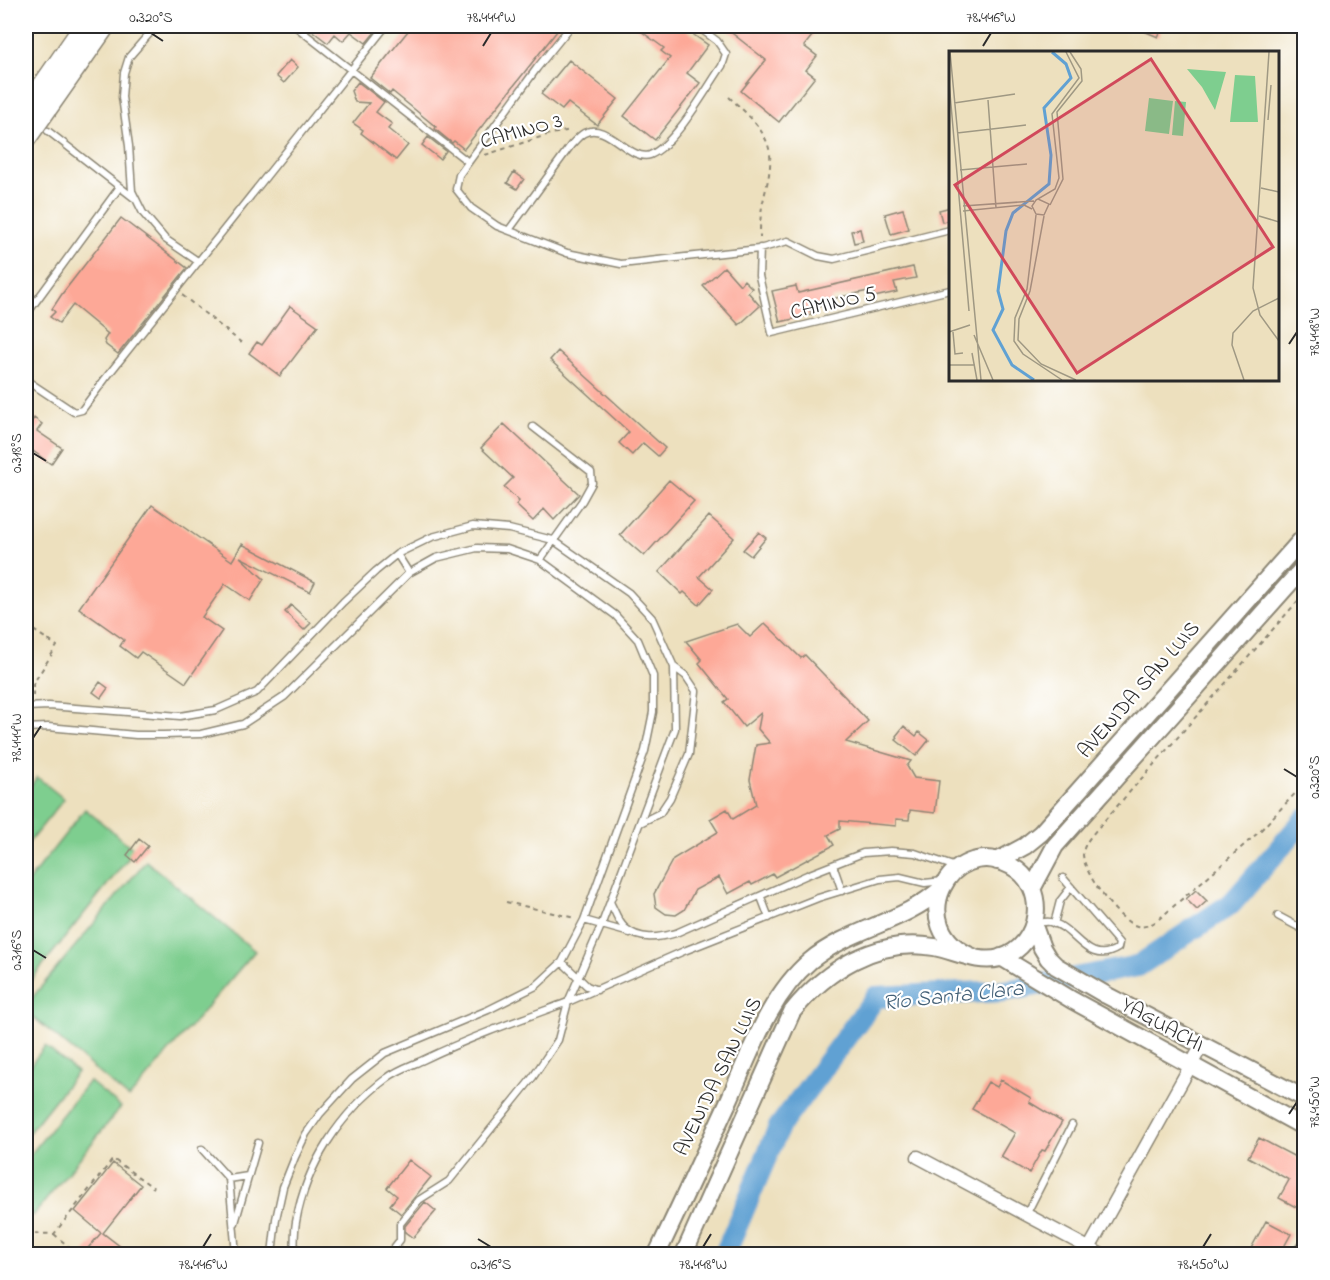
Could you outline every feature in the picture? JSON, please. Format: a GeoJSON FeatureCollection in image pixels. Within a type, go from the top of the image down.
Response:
{"type":"FeatureCollection","features":[{"type":"Feature","properties":{"kind":"highway"},"geometry":{"type":"LineString","coordinates":[[26,112],[85,26]]}},
{"type":"Feature","properties":{"kind":"highway"},"geometry":{"type":"LineString","coordinates":[[26,137],[104,26]]}},
{"type":"Feature","properties":{"kind":"street","name":"AVENIDA SAN LUIS"},"geometry":{"type":"LineString","coordinates":[[997,861],[1025,846],[1041,833],[1305,537]]}},
{"type":"Feature","properties":{"kind":"street","name":"AVENIDA SAN LUIS"},"geometry":{"type":"LineString","coordinates":[[1032,889],[1055,846],[1305,567]]}},
{"type":"Feature","properties":{"kind":"street"},"geometry":{"type":"LineString","coordinates":[[997,861],[1012,866],[1032,889],[1037,905],[1035,924],[1027,940],[1015,951],[1001,957],[987,959],[973,957],[957,949],[944,936],[936,913],[943,884],[958,868],[971,862],[997,861]]}},
{"type":"Feature","properties":{"kind":"street","name":"AVENIDA SAN LUIS"},"geometry":{"type":"LineString","coordinates":[[657,1254],[767,1016],[795,977],[810,961],[830,948],[913,908],[943,884]]}},
{"type":"Feature","properties":{"kind":"street","name":"YAGUACHI"},"geometry":{"type":"LineString","coordinates":[[1035,924],[1048,958],[1064,971],[1305,1098]]}},
{"type":"Feature","properties":{"kind":"street","name":"AVENIDA SAN LUIS"},"geometry":{"type":"LineString","coordinates":[[684,1254],[792,1012],[807,994],[844,965],[866,954],[898,946],[933,947],[973,957]]}},
{"type":"Feature","properties":{"kind":"street","name":"YAGUACHI"},"geometry":{"type":"LineString","coordinates":[[1001,957],[1072,1000],[1305,1127]]}},
{"type":"Feature","properties":{"kind":"street"},"geometry":{"type":"LineString","coordinates":[[918,1157],[1092,1253],[1202,1045]]}},
{"type":"Feature","properties":{"kind":"street"},"geometry":{"type":"LineString","coordinates":[[1302,1254],[1305,1250]]}},
{"type":"Feature","properties":{"kind":"lane"},"geometry":{"type":"LineString","coordinates":[[156,26],[129,57],[124,72],[122,97],[132,191],[143,213],[165,239],[198,262]]}},
{"type":"Feature","properties":{"kind":"lane"},"geometry":{"type":"LineString","coordinates":[[295,26],[467,161]]}},
{"type":"Feature","properties":{"kind":"lane"},"geometry":{"type":"LineString","coordinates":[[26,380],[74,412],[82,410],[386,26]]}},
{"type":"Feature","properties":{"kind":"lane"},"geometry":{"type":"LineString","coordinates":[[571,26],[467,161],[459,175],[456,189],[471,208],[497,226],[567,253],[621,264],[759,249]]}},
{"type":"Feature","properties":{"kind":"lane"},"geometry":{"type":"LineString","coordinates":[[509,230],[571,146],[583,134],[592,130],[602,133],[624,144],[635,154],[649,156],[668,144],[722,66],[726,54],[717,41],[697,26]]}},
{"type":"Feature","properties":{"kind":"lane"},"geometry":{"type":"LineString","coordinates":[[48,131],[136,200]]}},
{"type":"Feature","properties":{"kind":"lane"},"geometry":{"type":"LineString","coordinates":[[26,315],[119,188]]}},
{"type":"Feature","properties":{"kind":"lane","name":"CAMINO 5"},"geometry":{"type":"LineString","coordinates":[[949,230],[834,259],[818,255],[788,241],[759,249],[759,276],[772,333],[949,291]]}},
{"type":"Feature","properties":{"kind":"lane"},"geometry":{"type":"LineString","coordinates":[[533,427],[591,472],[592,483],[540,560]]}},
{"type":"Feature","properties":{"kind":"lane"},"geometry":{"type":"LineString","coordinates":[[29,707],[180,716],[216,710],[257,693],[343,602],[375,571],[398,554],[432,537],[473,526],[508,529],[553,540],[629,593],[652,618],[674,666],[675,729],[601,926],[568,1002],[558,1040],[533,1077],[449,1181],[419,1200],[400,1224],[400,1240],[389,1254]]}},
{"type":"Feature","properties":{"kind":"lane"},"geometry":{"type":"LineString","coordinates":[[26,728],[48,727],[136,735],[163,735],[201,734],[243,724],[284,697],[409,573],[436,558],[477,548],[507,549],[540,560],[615,615],[638,640],[652,676],[653,712],[645,751],[584,920],[562,962],[536,986],[488,1010],[385,1053],[352,1079],[320,1114],[306,1134],[295,1157],[283,1187],[272,1254]]}},
{"type":"Feature","properties":{"kind":"lane"},"geometry":{"type":"LineString","coordinates":[[398,554],[409,573]]}},
{"type":"Feature","properties":{"kind":"lane"},"geometry":{"type":"LineString","coordinates":[[640,823],[660,813],[665,806],[689,754],[696,691],[686,676],[674,666]]}},
{"type":"Feature","properties":{"kind":"lane"},"geometry":{"type":"LineString","coordinates":[[584,920],[643,937],[658,938],[676,933],[863,853],[891,851],[915,853],[958,868]]}},
{"type":"Feature","properties":{"kind":"lane"},"geometry":{"type":"LineString","coordinates":[[833,865],[842,891]]}},
{"type":"Feature","properties":{"kind":"lane"},"geometry":{"type":"LineString","coordinates":[[294,1254],[296,1223],[304,1191],[313,1168],[336,1129],[352,1110],[388,1077],[466,1039],[568,1002],[684,951],[842,891],[893,877],[943,884]]}},
{"type":"Feature","properties":{"kind":"lane"},"geometry":{"type":"LineString","coordinates":[[1035,924],[1051,922],[1094,952],[1112,952],[1118,948],[1119,943],[1063,878]]}},
{"type":"Feature","properties":{"kind":"lane"},"geometry":{"type":"LineString","coordinates":[[1054,924],[1060,901],[1071,887]]}},
{"type":"Feature","properties":{"kind":"lane"},"geometry":{"type":"LineString","coordinates":[[761,897],[769,918]]}},
{"type":"Feature","properties":{"kind":"lane"},"geometry":{"type":"LineString","coordinates":[[610,902],[624,927],[643,937]]}},
{"type":"Feature","properties":{"kind":"lane"},"geometry":{"type":"LineString","coordinates":[[1278,916],[1305,930]]}},
{"type":"Feature","properties":{"kind":"lane"},"geometry":{"type":"LineString","coordinates":[[562,962],[587,986],[597,990]]}},
{"type":"Feature","properties":{"kind":"lane"},"geometry":{"type":"LineString","coordinates":[[1026,1215],[1072,1125]]}},
{"type":"Feature","properties":{"kind":"lane"},"geometry":{"type":"LineString","coordinates":[[233,1229],[258,1143]]}},
{"type":"Feature","properties":{"kind":"lane"},"geometry":{"type":"LineString","coordinates":[[202,1149],[230,1179],[236,1254]]}},
{"type":"Feature","properties":{"kind":"lane"},"geometry":{"type":"LineString","coordinates":[[230,1179],[248,1176]]}},
{"type":"Feature","properties":{"kind":"path"},"geometry":{"type":"LineString","coordinates":[[729,97],[747,113],[757,126],[770,153],[761,214],[759,249]]}},
{"type":"Feature","properties":{"kind":"path","name":"CAMINO 3"},"geometry":{"type":"LineString","coordinates":[[467,161],[547,135],[571,130],[583,134]]}},
{"type":"Feature","properties":{"kind":"path"},"geometry":{"type":"LineString","coordinates":[[177,291],[243,344]]}},
{"type":"Feature","properties":{"kind":"path"},"geometry":{"type":"LineString","coordinates":[[1305,594],[1097,828],[1085,847],[1083,854],[1085,868],[1097,888],[1128,921],[1137,926],[1151,924],[1159,920],[1259,832],[1305,784]]}},
{"type":"Feature","properties":{"kind":"path"},"geometry":{"type":"LineString","coordinates":[[26,625],[57,646],[33,684],[29,707]]}},
{"type":"Feature","properties":{"kind":"path"},"geometry":{"type":"LineString","coordinates":[[506,902],[584,920]]}},
{"type":"Feature","properties":{"kind":"path"},"geometry":{"type":"LineString","coordinates":[[54,1234],[113,1160],[154,1188]]}},
{"type":"Feature","properties":{"kind":"path"},"geometry":{"type":"LineString","coordinates":[[26,1233],[54,1234],[77,1254]]}},
{"type":"Feature","properties":{"kind":"green space"},"geometry":{"type":"Polygon","coordinates":[[[37,777],[64,799],[26,846],[26,792],[37,777]]]}},
{"type":"Feature","properties":{"kind":"green space"},"geometry":{"type":"Polygon","coordinates":[[[85,809],[135,850],[26,986],[26,884],[85,809]]]}},
{"type":"Feature","properties":{"kind":"green space"},"geometry":{"type":"Polygon","coordinates":[[[146,861],[255,951],[129,1098],[26,1011],[26,1005],[146,861]]]}},
{"type":"Feature","properties":{"kind":"green space"},"geometry":{"type":"Polygon","coordinates":[[[45,1046],[77,1072],[26,1136],[26,1071],[45,1046]]]}},
{"type":"Feature","properties":{"kind":"green space"},"geometry":{"type":"Polygon","coordinates":[[[89,1081],[121,1107],[33,1216],[26,1210],[26,1160],[89,1081]]]}},
{"type":"Feature","properties":{"kind":"building"},"geometry":{"type":"Polygon","coordinates":[[[306,26],[380,26],[366,43],[351,32],[343,41],[335,34],[328,43],[306,26]]]}},
{"type":"Feature","properties":{"kind":"building"},"geometry":{"type":"Polygon","coordinates":[[[412,26],[561,26],[464,149],[454,141],[452,143],[392,91],[390,94],[370,78],[412,26]]]}},
{"type":"Feature","properties":{"kind":"building"},"geometry":{"type":"Polygon","coordinates":[[[634,26],[681,26],[708,45],[687,73],[700,83],[655,140],[624,116],[670,58],[661,51],[664,48],[634,26]]]}},
{"type":"Feature","properties":{"kind":"building"},"geometry":{"type":"Polygon","coordinates":[[[723,26],[779,26],[789,34],[796,26],[820,26],[804,46],[817,56],[806,70],[815,77],[779,122],[741,91],[766,60],[723,26]]]}},
{"type":"Feature","properties":{"kind":"building"},"geometry":{"type":"Polygon","coordinates":[[[1132,26],[1163,26],[1158,37],[1132,26]]]}},
{"type":"Feature","properties":{"kind":"building"},"geometry":{"type":"Polygon","coordinates":[[[290,60],[298,67],[284,83],[276,76],[290,60]]]}},
{"type":"Feature","properties":{"kind":"building"},"geometry":{"type":"Polygon","coordinates":[[[569,60],[618,99],[597,125],[568,103],[562,110],[541,94],[569,60]]]}},
{"type":"Feature","properties":{"kind":"building"},"geometry":{"type":"Polygon","coordinates":[[[358,82],[384,102],[376,112],[392,124],[388,129],[408,145],[396,160],[361,133],[363,130],[353,123],[369,103],[355,102],[351,91],[358,82]]]}},
{"type":"Feature","properties":{"kind":"building"},"geometry":{"type":"Polygon","coordinates":[[[428,137],[446,151],[440,159],[422,145],[428,137]]]}},
{"type":"Feature","properties":{"kind":"building"},"geometry":{"type":"Polygon","coordinates":[[[514,172],[524,179],[517,189],[507,183],[514,172]]]}},
{"type":"Feature","properties":{"kind":"building"},"geometry":{"type":"Polygon","coordinates":[[[949,208],[949,220],[942,222],[939,210],[949,208]]]}},
{"type":"Feature","properties":{"kind":"building"},"geometry":{"type":"Polygon","coordinates":[[[903,209],[909,229],[891,234],[885,214],[903,209]]]}},
{"type":"Feature","properties":{"kind":"building"},"geometry":{"type":"Polygon","coordinates":[[[121,218],[187,268],[118,354],[106,345],[104,340],[108,334],[73,305],[59,323],[50,317],[55,312],[52,309],[62,294],[121,218]]]}},
{"type":"Feature","properties":{"kind":"building"},"geometry":{"type":"Polygon","coordinates":[[[860,229],[863,241],[854,243],[851,231],[860,229]]]}},
{"type":"Feature","properties":{"kind":"building"},"geometry":{"type":"Polygon","coordinates":[[[724,267],[740,285],[744,280],[752,288],[748,292],[760,306],[739,325],[703,286],[724,267]]]}},
{"type":"Feature","properties":{"kind":"building"},"geometry":{"type":"Polygon","coordinates":[[[913,267],[916,278],[894,282],[897,292],[874,297],[873,290],[831,299],[832,303],[810,309],[811,315],[780,322],[772,291],[796,286],[798,293],[913,267]]]}},
{"type":"Feature","properties":{"kind":"building"},"geometry":{"type":"Polygon","coordinates":[[[290,306],[318,326],[280,376],[249,353],[257,342],[262,345],[290,306]]]}},
{"type":"Feature","properties":{"kind":"building"},"geometry":{"type":"Polygon","coordinates":[[[558,351],[665,448],[658,456],[643,443],[632,455],[619,443],[629,432],[550,360],[558,351]]]}},
{"type":"Feature","properties":{"kind":"building"},"geometry":{"type":"Polygon","coordinates":[[[34,418],[42,424],[37,431],[62,448],[51,464],[26,446],[26,422],[29,425],[34,418]]]}},
{"type":"Feature","properties":{"kind":"building"},"geometry":{"type":"Polygon","coordinates":[[[504,424],[579,494],[554,520],[544,509],[533,521],[516,505],[519,501],[504,487],[513,478],[481,448],[504,424]]]}},
{"type":"Feature","properties":{"kind":"building"},"geometry":{"type":"Polygon","coordinates":[[[669,480],[694,501],[644,556],[620,535],[669,480]]]}},
{"type":"Feature","properties":{"kind":"building"},"geometry":{"type":"Polygon","coordinates":[[[152,505],[232,561],[242,544],[315,582],[310,592],[240,557],[264,579],[250,601],[225,584],[202,617],[222,631],[186,683],[141,652],[136,658],[120,646],[124,640],[79,608],[152,505]]]}},
{"type":"Feature","properties":{"kind":"building"},"geometry":{"type":"Polygon","coordinates":[[[709,516],[734,538],[699,577],[713,589],[699,605],[684,592],[682,594],[659,572],[709,516]]]}},
{"type":"Feature","properties":{"kind":"building"},"geometry":{"type":"Polygon","coordinates":[[[759,532],[766,538],[751,556],[743,550],[759,532]]]}},
{"type":"Feature","properties":{"kind":"building"},"geometry":{"type":"Polygon","coordinates":[[[291,605],[311,623],[304,630],[285,612],[291,605]]]}},
{"type":"Feature","properties":{"kind":"building"},"geometry":{"type":"Polygon","coordinates":[[[765,623],[801,658],[805,655],[868,721],[846,742],[911,761],[907,766],[914,778],[939,781],[935,813],[910,810],[909,820],[896,819],[896,826],[840,821],[840,829],[828,835],[834,845],[775,877],[773,874],[752,885],[750,882],[728,894],[719,877],[695,890],[684,910],[676,915],[666,914],[656,907],[654,894],[673,859],[718,832],[710,819],[727,809],[733,819],[756,805],[750,780],[756,745],[770,743],[758,729],[761,713],[744,727],[724,702],[728,699],[699,663],[702,660],[686,641],[737,624],[750,637],[765,623]]]}},
{"type":"Feature","properties":{"kind":"building"},"geometry":{"type":"Polygon","coordinates":[[[100,682],[108,688],[101,698],[93,692],[100,682]]]}},
{"type":"Feature","properties":{"kind":"building"},"geometry":{"type":"Polygon","coordinates":[[[904,726],[916,736],[919,732],[929,740],[916,756],[896,740],[898,738],[896,736],[904,726]]]}},
{"type":"Feature","properties":{"kind":"building"},"geometry":{"type":"Polygon","coordinates":[[[139,839],[148,846],[135,862],[127,855],[139,839]]]}},
{"type":"Feature","properties":{"kind":"building"},"geometry":{"type":"Polygon","coordinates":[[[1196,890],[1207,901],[1197,910],[1186,899],[1196,890]]]}},
{"type":"Feature","properties":{"kind":"building"},"geometry":{"type":"Polygon","coordinates":[[[1001,1080],[1031,1098],[1029,1102],[1062,1122],[1029,1173],[1001,1157],[1015,1133],[972,1109],[988,1082],[997,1087],[1001,1080]]]}},
{"type":"Feature","properties":{"kind":"building"},"geometry":{"type":"Polygon","coordinates":[[[1259,1138],[1305,1162],[1305,1212],[1279,1198],[1289,1180],[1248,1157],[1259,1138]]]}},
{"type":"Feature","properties":{"kind":"building"},"geometry":{"type":"Polygon","coordinates":[[[409,1160],[431,1177],[401,1214],[390,1205],[397,1196],[387,1188],[409,1160]]]}},
{"type":"Feature","properties":{"kind":"building"},"geometry":{"type":"Polygon","coordinates":[[[113,1163],[141,1185],[103,1233],[130,1254],[83,1254],[101,1233],[75,1211],[113,1163]]]}},
{"type":"Feature","properties":{"kind":"building"},"geometry":{"type":"Polygon","coordinates":[[[425,1202],[436,1211],[413,1238],[405,1232],[405,1226],[425,1202]]]}},
{"type":"Feature","properties":{"kind":"building"},"geometry":{"type":"Polygon","coordinates":[[[1266,1221],[1291,1234],[1280,1254],[1248,1254],[1266,1221]]]}},
{"type":"Feature","properties":{"kind":"waterway","name":"Río Santa Clara"},"geometry":{"type":"LineString","coordinates":[[725,1254],[779,1127],[876,997],[1005,991],[1138,966],[1232,903],[1304,820]]}}]}
